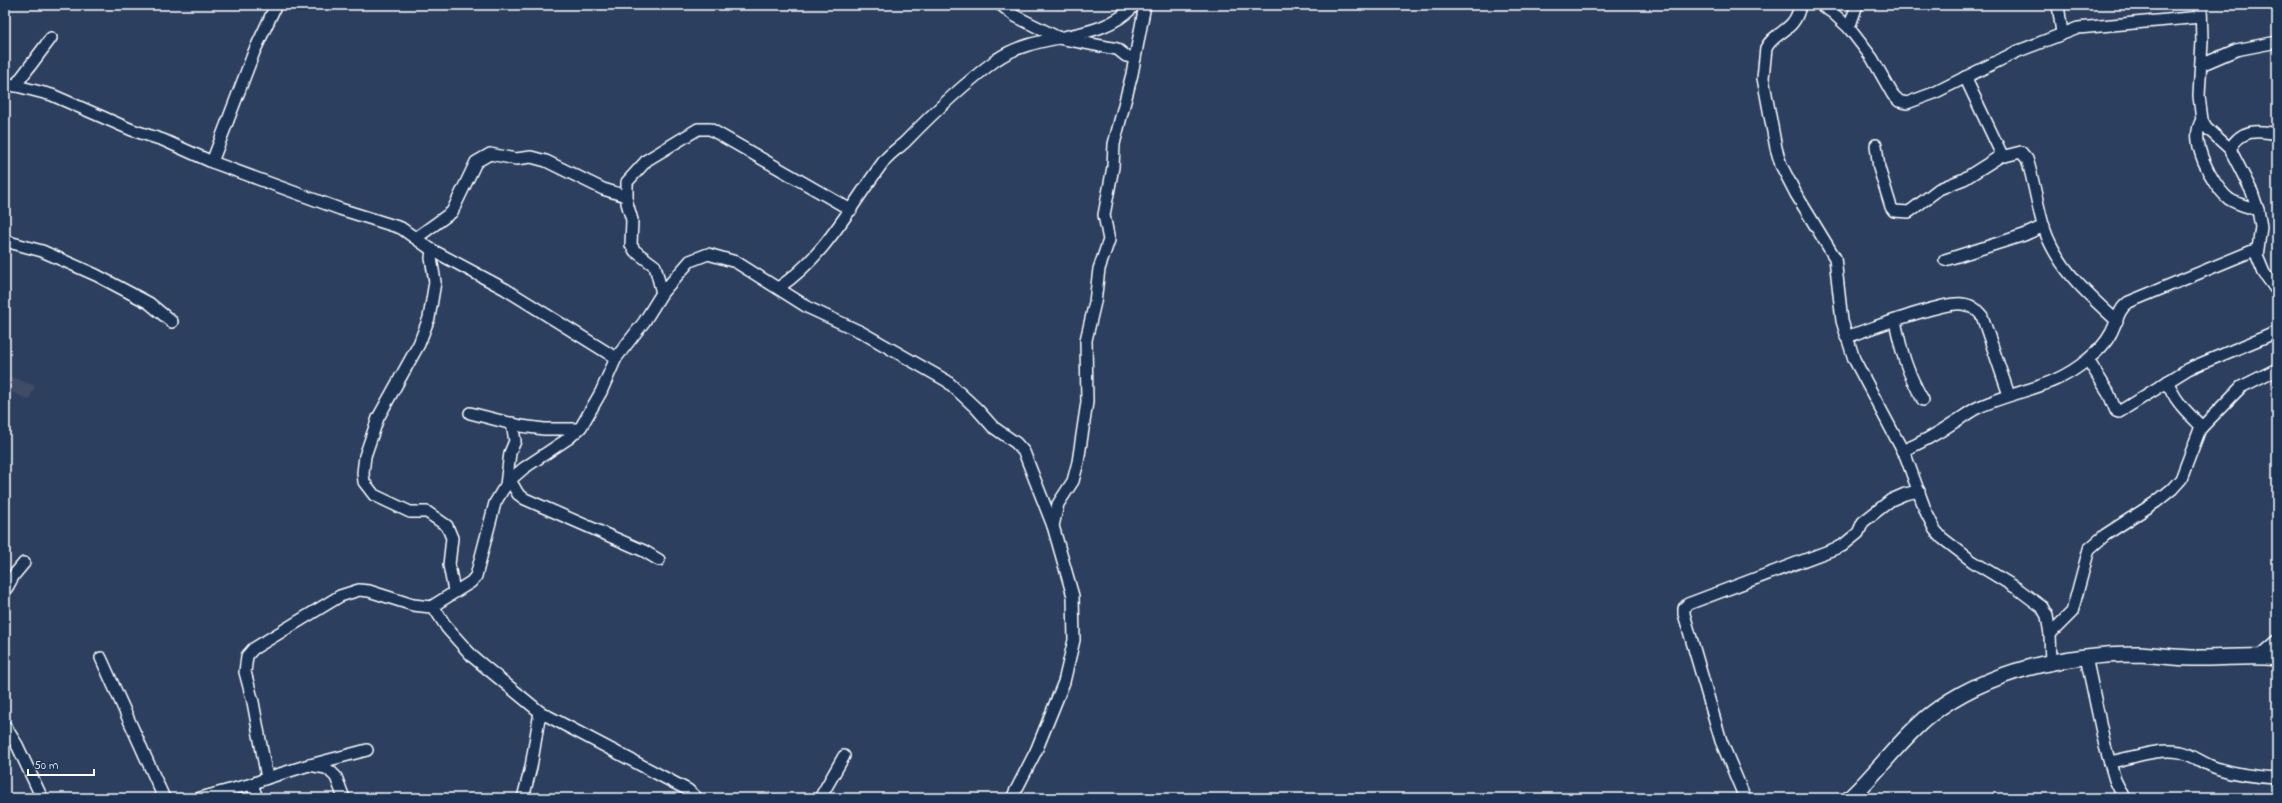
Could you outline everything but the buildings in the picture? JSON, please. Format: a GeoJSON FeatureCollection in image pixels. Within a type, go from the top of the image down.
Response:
{"type":"FeatureCollection","features":[{"type":"Feature","properties":{"kind":"main road"},"geometry":{"type":"LineString","coordinates":[[1850,798],[1870,779],[1909,733],[1936,710],[1962,693],[2018,671],[2086,657],[2137,654],[2204,658],[2260,656],[2277,658]]}},
{"type":"Feature","properties":{"kind":"street"},"geometry":{"type":"LineString","coordinates":[[212,162],[254,52],[276,5]]}},
{"type":"Feature","properties":{"kind":"street"},"geometry":{"type":"LineString","coordinates":[[1001,5],[1015,16],[1059,38],[1117,49],[1126,56],[1135,58]]}},
{"type":"Feature","properties":{"kind":"street"},"geometry":{"type":"LineString","coordinates":[[778,288],[795,276],[820,250],[851,210],[885,160],[935,112],[992,64],[1004,56],[1025,46],[1083,34],[1102,27],[1117,19],[1135,5]]}},
{"type":"Feature","properties":{"kind":"street"},"geometry":{"type":"LineString","coordinates":[[1053,526],[1058,504],[1073,481],[1078,462],[1086,402],[1086,340],[1095,302],[1099,269],[1109,240],[1104,215],[1113,167],[1116,130],[1135,58],[1145,5]]}},
{"type":"Feature","properties":{"kind":"street"},"geometry":{"type":"LineString","coordinates":[[1800,5],[1798,13],[1791,26],[1768,44],[1766,48],[1763,78],[1764,91],[1781,165],[1834,258],[1838,297],[1846,337],[1854,359],[1915,478],[1926,512],[1935,530],[1942,538],[1972,561],[2034,599],[2042,606],[2047,616],[2050,634],[2051,663]]}},
{"type":"Feature","properties":{"kind":"street"},"geometry":{"type":"LineString","coordinates":[[1821,5],[1849,28],[1872,58],[1893,95],[1899,101],[1907,103],[1966,77],[2016,52],[2078,28],[2201,17]]}},
{"type":"Feature","properties":{"kind":"street"},"geometry":{"type":"LineString","coordinates":[[1849,28],[1857,5]]}},
{"type":"Feature","properties":{"kind":"street"},"geometry":{"type":"LineString","coordinates":[[2058,5],[2062,33]]}},
{"type":"Feature","properties":{"kind":"street"},"geometry":{"type":"LineString","coordinates":[[2201,5],[2201,65],[2199,96],[2202,120],[2206,127],[2230,149],[2246,179],[2258,210],[2261,227],[2257,256],[2260,266],[2277,291]]}},
{"type":"Feature","properties":{"kind":"street"},"geometry":{"type":"LineString","coordinates":[[51,38],[9,82],[52,94],[132,130],[163,140],[212,162],[340,209],[401,228],[432,250],[499,286],[616,358]]}},
{"type":"Feature","properties":{"kind":"street"},"geometry":{"type":"LineString","coordinates":[[2201,65],[2236,50],[2277,42]]}},
{"type":"Feature","properties":{"kind":"street"},"geometry":{"type":"LineString","coordinates":[[1966,77],[2002,155]]}},
{"type":"Feature","properties":{"kind":"street"},"geometry":{"type":"LineString","coordinates":[[2202,120],[2197,126],[2196,135],[2205,166],[2212,178],[2231,200],[2258,210]]}},
{"type":"Feature","properties":{"kind":"street"},"geometry":{"type":"LineString","coordinates":[[662,293],[655,266],[635,251],[632,245],[632,220],[626,196],[627,182],[647,160],[692,132],[705,128],[851,210]]}},
{"type":"Feature","properties":{"kind":"street"},"geometry":{"type":"LineString","coordinates":[[2230,149],[2235,139],[2244,134],[2255,132],[2277,134]]}},
{"type":"Feature","properties":{"kind":"street"},"geometry":{"type":"LineString","coordinates":[[1876,145],[1879,168],[1892,207],[1894,211],[1902,212],[1908,212],[1939,189],[1964,179],[2002,155],[2005,156],[2020,152],[2028,159],[2044,226],[2065,269],[2095,302],[2117,321]]}},
{"type":"Feature","properties":{"kind":"street"},"geometry":{"type":"LineString","coordinates":[[416,238],[452,212],[476,162],[490,154],[516,159],[531,157],[546,161],[603,189],[626,196]]}},
{"type":"Feature","properties":{"kind":"street"},"geometry":{"type":"LineString","coordinates":[[1945,260],[2024,235],[2044,226]]}},
{"type":"Feature","properties":{"kind":"street"},"geometry":{"type":"LineString","coordinates":[[5,241],[42,251],[96,275],[149,303],[172,322]]}},
{"type":"Feature","properties":{"kind":"street"},"geometry":{"type":"LineString","coordinates":[[1902,451],[1931,437],[1978,407],[2009,395],[2017,395],[2048,384],[2088,360],[2105,342],[2122,309],[2129,302],[2257,249]]}},
{"type":"Feature","properties":{"kind":"street"},"geometry":{"type":"LineString","coordinates":[[432,250],[431,258],[435,282],[429,318],[419,344],[406,366],[373,432],[365,456],[363,473],[364,482],[374,495],[410,512],[426,512],[447,526],[452,538],[450,574],[454,591]]}},
{"type":"Feature","properties":{"kind":"street"},"geometry":{"type":"LineString","coordinates":[[267,778],[253,702],[245,672],[247,656],[253,649],[340,596],[350,592],[369,591],[422,608],[433,606],[454,591],[471,582],[476,576],[495,503],[508,483],[579,429],[601,392],[616,358],[644,322],[662,293],[690,261],[708,254],[736,262],[809,308],[861,332],[947,381],[977,409],[993,427],[1016,443],[1024,452],[1053,526],[1073,596],[1074,640],[1064,682],[1036,751],[1012,798]]}},
{"type":"Feature","properties":{"kind":"street"},"geometry":{"type":"LineString","coordinates":[[1846,337],[1895,321],[1961,303],[1975,307],[1982,316],[2009,395]]}},
{"type":"Feature","properties":{"kind":"street"},"geometry":{"type":"LineString","coordinates":[[1895,321],[1905,366],[1923,400]]}},
{"type":"Feature","properties":{"kind":"street"},"geometry":{"type":"LineString","coordinates":[[2088,360],[2108,392],[2116,411],[2119,412],[2188,369],[2218,354],[2277,332]]}},
{"type":"Feature","properties":{"kind":"street"},"geometry":{"type":"LineString","coordinates":[[2050,634],[2072,612],[2089,549],[2105,535],[2156,502],[2181,479],[2193,446],[2202,427],[2241,387],[2277,369]]}},
{"type":"Feature","properties":{"kind":"street"},"geometry":{"type":"LineString","coordinates":[[2168,381],[2171,391],[2177,400],[2202,427]]}},
{"type":"Feature","properties":{"kind":"street"},"geometry":{"type":"LineString","coordinates":[[470,413],[544,429],[579,429]]}},
{"type":"Feature","properties":{"kind":"street"},"geometry":{"type":"LineString","coordinates":[[512,423],[515,441],[510,453],[508,483],[518,494],[525,499],[638,549],[659,560]]}},
{"type":"Feature","properties":{"kind":"street"},"geometry":{"type":"LineString","coordinates":[[1745,798],[1721,741],[1684,614],[1684,608],[1688,604],[1842,546],[1858,533],[1863,522],[1890,500],[1905,494],[1919,491]]}},
{"type":"Feature","properties":{"kind":"street"},"geometry":{"type":"LineString","coordinates":[[5,591],[14,575],[24,563]]}},
{"type":"Feature","properties":{"kind":"street"},"geometry":{"type":"LineString","coordinates":[[433,606],[448,628],[473,657],[540,712],[688,790],[697,798]]}},
{"type":"Feature","properties":{"kind":"street"},"geometry":{"type":"LineString","coordinates":[[2260,656],[2277,641]]}},
{"type":"Feature","properties":{"kind":"street"},"geometry":{"type":"LineString","coordinates":[[2086,657],[2094,700],[2115,780],[2122,797]]}},
{"type":"Feature","properties":{"kind":"street"},"geometry":{"type":"LineString","coordinates":[[101,658],[164,798]]}},
{"type":"Feature","properties":{"kind":"street"},"geometry":{"type":"LineString","coordinates":[[523,798],[531,767],[540,712]]}},
{"type":"Feature","properties":{"kind":"street"},"geometry":{"type":"LineString","coordinates":[[5,726],[18,745],[42,798]]}},
{"type":"Feature","properties":{"kind":"street"},"geometry":{"type":"LineString","coordinates":[[200,798],[252,784],[309,765],[367,750]]}},
{"type":"Feature","properties":{"kind":"street"},"geometry":{"type":"LineString","coordinates":[[2110,762],[2152,752],[2179,752],[2196,757],[2215,768],[2264,778],[2277,778]]}},
{"type":"Feature","properties":{"kind":"street"},"geometry":{"type":"LineString","coordinates":[[820,798],[844,756]]}},
{"type":"Feature","properties":{"kind":"street"},"geometry":{"type":"LineString","coordinates":[[309,765],[326,768],[331,772],[336,777],[344,798]]}},
{"type":"Feature","properties":{"kind":"street"},"geometry":{"type":"LineString","coordinates":[[252,784],[257,798]]}},
{"type":"Feature","properties":{"kind":"shaded area"},"geometry":{"type":"Polygon","coordinates":[[[5,374],[35,386],[29,400],[5,389],[5,374]]]}}]}
